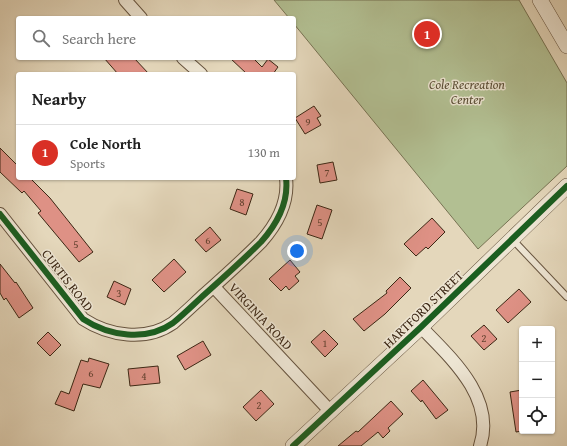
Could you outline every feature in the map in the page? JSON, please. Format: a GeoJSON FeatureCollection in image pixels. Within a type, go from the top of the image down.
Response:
{"type":"FeatureCollection","features":[{"type":"Feature","properties":{"kind":"street"},"geometry":{"type":"LineString","coordinates":[[125,0],[139,16]]}},
{"type":"Feature","properties":{"kind":"street"},"geometry":{"type":"LineString","coordinates":[[540,0],[567,46]]}},
{"type":"Feature","properties":{"kind":"street"},"geometry":{"type":"LineString","coordinates":[[185,60],[199,72]]}},
{"type":"Feature","properties":{"kind":"street","name":"VIRGINIA ROAD"},"geometry":{"type":"LineString","coordinates":[[286,180],[286,195],[283,207],[271,230],[248,255],[214,286],[331,412]]}},
{"type":"Feature","properties":{"kind":"street","name":"HARTFORD STREET"},"geometry":{"type":"LineString","coordinates":[[293,446],[421,327],[567,186]]}},
{"type":"Feature","properties":{"kind":"street","name":"CURTIS ROAD"},"geometry":{"type":"LineString","coordinates":[[0,214],[41,264],[76,311],[95,327],[108,332],[135,335],[161,329],[172,323],[214,286]]}},
{"type":"Feature","properties":{"kind":"street"},"geometry":{"type":"LineString","coordinates":[[421,327],[453,361],[474,390],[480,404],[483,417],[483,430],[480,446]]}},
{"type":"Feature","properties":{"kind":"lane"},"geometry":{"type":"LineString","coordinates":[[512,238],[566,295]]}},
{"type":"Feature","properties":{"kind":"green space","name":"Cole Recreation Center"},"geometry":{"type":"Polygon","coordinates":[[[274,0],[519,0],[567,83],[567,166],[478,249],[296,26],[296,16],[287,16],[274,0]]]}},
{"type":"Feature","properties":{"kind":"building"},"geometry":{"type":"Polygon","coordinates":[[[106,60],[136,60],[147,72],[116,72],[106,60]]]}},
{"type":"Feature","properties":{"kind":"building"},"geometry":{"type":"Polygon","coordinates":[[[232,60],[255,60],[262,67],[267,60],[269,60],[278,67],[274,72],[245,72],[232,60]]]}},
{"type":"Feature","properties":{"kind":"building"},"geometry":{"type":"Polygon","coordinates":[[[314,106],[321,116],[317,118],[321,125],[305,134],[296,117],[314,106]]]}},
{"type":"Feature","properties":{"kind":"building"},"geometry":{"type":"Polygon","coordinates":[[[0,148],[16,164],[16,180],[32,180],[50,198],[93,252],[79,262],[38,213],[41,211],[24,191],[22,193],[0,172],[0,148]]]}},
{"type":"Feature","properties":{"kind":"building"},"geometry":{"type":"Polygon","coordinates":[[[333,162],[337,180],[320,183],[317,165],[333,162]]]}},
{"type":"Feature","properties":{"kind":"building"},"geometry":{"type":"Polygon","coordinates":[[[237,189],[253,194],[246,215],[230,209],[237,189]]]}},
{"type":"Feature","properties":{"kind":"building"},"geometry":{"type":"Polygon","coordinates":[[[317,205],[332,210],[322,239],[307,234],[317,205]]]}},
{"type":"Feature","properties":{"kind":"building"},"geometry":{"type":"Polygon","coordinates":[[[432,218],[445,232],[428,249],[426,247],[416,256],[404,244],[432,218]]]}},
{"type":"Feature","properties":{"kind":"building"},"geometry":{"type":"Polygon","coordinates":[[[210,227],[221,240],[206,252],[195,240],[210,227]]]}},
{"type":"Feature","properties":{"kind":"building"},"geometry":{"type":"Polygon","coordinates":[[[174,259],[186,272],[164,292],[152,280],[174,259]]]}},
{"type":"Feature","properties":{"kind":"building"},"geometry":{"type":"Polygon","coordinates":[[[290,260],[300,272],[295,276],[299,281],[289,290],[286,286],[281,291],[269,279],[290,260]]]}},
{"type":"Feature","properties":{"kind":"building"},"geometry":{"type":"Polygon","coordinates":[[[0,264],[15,283],[16,282],[33,308],[19,318],[6,298],[4,300],[0,293],[0,264]]]}},
{"type":"Feature","properties":{"kind":"building"},"geometry":{"type":"Polygon","coordinates":[[[400,277],[411,288],[385,314],[364,331],[353,319],[387,293],[386,291],[400,277]]]}},
{"type":"Feature","properties":{"kind":"building"},"geometry":{"type":"Polygon","coordinates":[[[114,281],[131,289],[125,305],[107,297],[114,281]]]}},
{"type":"Feature","properties":{"kind":"building"},"geometry":{"type":"Polygon","coordinates":[[[519,289],[531,302],[508,323],[496,310],[519,289]]]}},
{"type":"Feature","properties":{"kind":"building"},"geometry":{"type":"Polygon","coordinates":[[[484,325],[497,339],[484,350],[471,336],[484,325]]]}},
{"type":"Feature","properties":{"kind":"building"},"geometry":{"type":"Polygon","coordinates":[[[324,330],[338,344],[325,357],[311,342],[324,330]]]}},
{"type":"Feature","properties":{"kind":"building"},"geometry":{"type":"Polygon","coordinates":[[[48,332],[61,345],[50,356],[37,343],[48,332]]]}},
{"type":"Feature","properties":{"kind":"building"},"geometry":{"type":"Polygon","coordinates":[[[203,341],[211,355],[185,370],[177,356],[203,341]]]}},
{"type":"Feature","properties":{"kind":"building"},"geometry":{"type":"Polygon","coordinates":[[[89,358],[109,364],[100,388],[83,384],[74,411],[55,404],[61,391],[69,394],[81,360],[88,362],[89,358]]]}},
{"type":"Feature","properties":{"kind":"building"},"geometry":{"type":"Polygon","coordinates":[[[158,366],[160,383],[130,386],[128,369],[158,366]]]}},
{"type":"Feature","properties":{"kind":"building"},"geometry":{"type":"Polygon","coordinates":[[[423,380],[448,410],[436,419],[422,400],[421,402],[411,391],[423,380]]]}},
{"type":"Feature","properties":{"kind":"building"},"geometry":{"type":"Polygon","coordinates":[[[261,390],[274,404],[256,421],[243,407],[261,390]]]}},
{"type":"Feature","properties":{"kind":"building"},"geometry":{"type":"Polygon","coordinates":[[[519,390],[519,432],[516,432],[510,392],[519,390]]]}},
{"type":"Feature","properties":{"kind":"building"},"geometry":{"type":"Polygon","coordinates":[[[391,401],[403,414],[388,428],[390,431],[383,438],[378,432],[361,446],[338,446],[356,431],[358,432],[391,401]]]}},
{"type":"Feature","properties":{"kind":"cycle path"},"geometry":{"type":"LineString","coordinates":[[0,214],[83,319],[93,325],[116,333],[140,335],[151,333],[173,323],[261,242],[281,213],[286,196],[286,180]]}},
{"type":"Feature","properties":{"kind":"cycle path"},"geometry":{"type":"LineString","coordinates":[[293,446],[421,327],[567,186]]}},
{"type":"Feature","properties":{"kind":"place","name":"Cole North"},"geometry":{"type":"Point","coordinates":[427,34]}}]}
